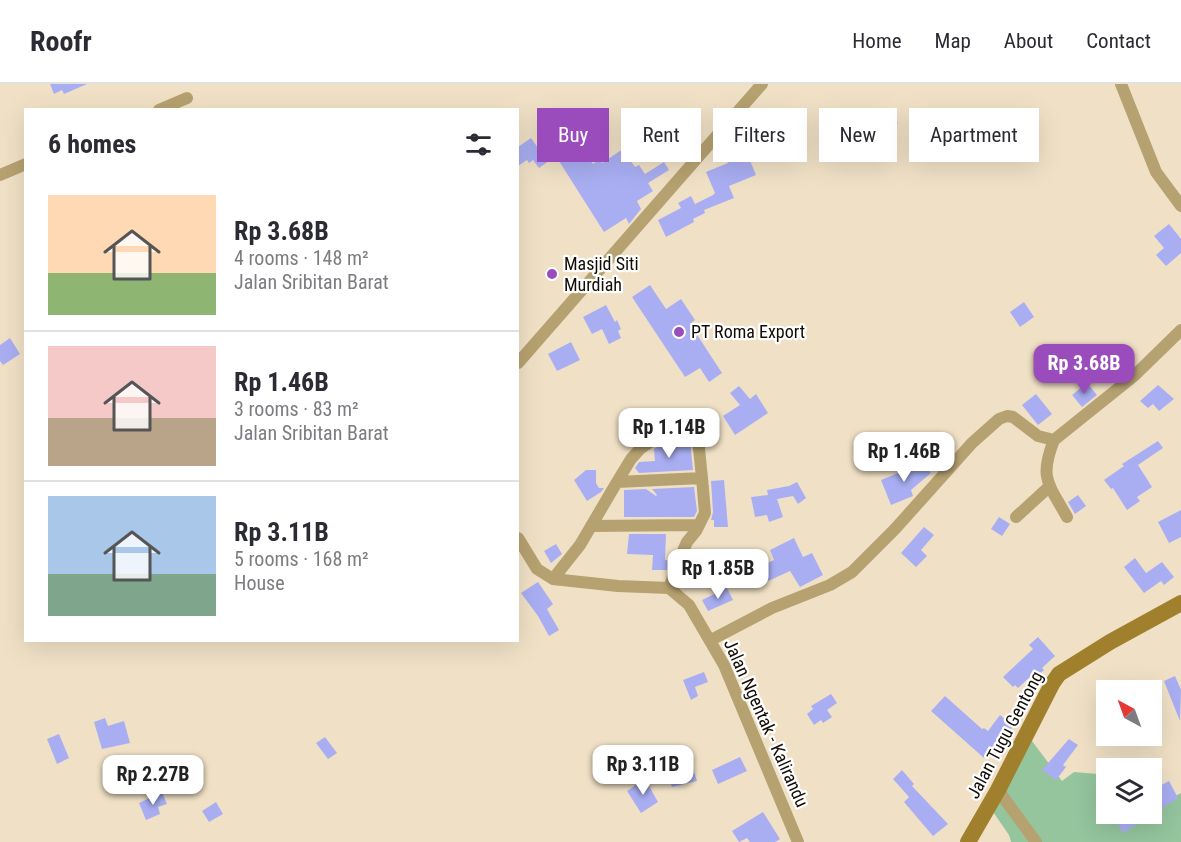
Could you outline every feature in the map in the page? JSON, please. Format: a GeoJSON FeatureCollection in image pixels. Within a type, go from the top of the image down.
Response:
{"type":"FeatureCollection","features":[{"type":"Feature","properties":{"kind":"main road","name":"Jalan Tugu Gentong"},"geometry":{"type":"LineString","coordinates":[[968,842],[1059,674],[1110,642],[1181,603]]}},
{"type":"Feature","properties":{"kind":"street"},"geometry":{"type":"LineString","coordinates":[[519,362],[762,84]]}},
{"type":"Feature","properties":{"kind":"street"},"geometry":{"type":"LineString","coordinates":[[1121,84],[1156,172],[1181,206]]}},
{"type":"Feature","properties":{"kind":"street"},"geometry":{"type":"LineString","coordinates":[[164,108],[187,98]]}},
{"type":"Feature","properties":{"kind":"street"},"geometry":{"type":"LineString","coordinates":[[0,174],[24,165]]}},
{"type":"Feature","properties":{"kind":"street"},"geometry":{"type":"LineString","coordinates":[[1066,517],[1045,472],[1046,459],[1054,440],[1135,375],[1181,330]]}},
{"type":"Feature","properties":{"kind":"street"},"geometry":{"type":"LineString","coordinates":[[519,540],[537,568],[553,579],[618,586],[669,588],[682,552],[705,513],[698,439],[687,416],[684,414],[678,416],[660,435],[641,448],[631,459],[591,526],[553,579]]}},
{"type":"Feature","properties":{"kind":"street"},"geometry":{"type":"LineString","coordinates":[[711,640],[772,608],[830,585],[852,572],[895,529],[972,443],[999,419],[1007,416],[1013,417],[1038,436],[1054,440]]}},
{"type":"Feature","properties":{"kind":"street"},"geometry":{"type":"LineString","coordinates":[[617,482],[702,478]]}},
{"type":"Feature","properties":{"kind":"street"},"geometry":{"type":"LineString","coordinates":[[1016,517],[1050,486]]}},
{"type":"Feature","properties":{"kind":"street"},"geometry":{"type":"LineString","coordinates":[[591,526],[699,525]]}},
{"type":"Feature","properties":{"kind":"street","name":"Jalan Ngentak - Kalirandu"},"geometry":{"type":"LineString","coordinates":[[669,588],[689,605],[724,665],[798,842]]}},
{"type":"Feature","properties":{"kind":"street"},"geometry":{"type":"LineString","coordinates":[[998,790],[1036,842]]}},
{"type":"Feature","properties":{"kind":"green space"},"geometry":{"type":"Polygon","coordinates":[[[1029,737],[1062,781],[1074,772],[1096,774],[1096,824],[1162,824],[1162,803],[1181,793],[1181,842],[1011,842],[1009,835],[991,809],[1029,737]]]}},
{"type":"Feature","properties":{"kind":"building"},"geometry":{"type":"Polygon","coordinates":[[[50,84],[87,84],[64,94],[62,90],[54,94],[50,84]]]}},
{"type":"Feature","properties":{"kind":"building"},"geometry":{"type":"Polygon","coordinates":[[[531,138],[537,147],[537,162],[547,162],[539,168],[533,160],[529,163],[527,160],[519,165],[519,146],[531,138]]]}},
{"type":"Feature","properties":{"kind":"building"},"geometry":{"type":"Polygon","coordinates":[[[621,150],[621,162],[632,162],[635,167],[639,165],[645,174],[664,162],[669,170],[648,183],[653,191],[637,201],[641,209],[629,224],[626,218],[604,232],[560,162],[592,162],[593,164],[609,162],[609,158],[621,150]]]}},
{"type":"Feature","properties":{"kind":"building"},"geometry":{"type":"Polygon","coordinates":[[[751,162],[756,175],[729,186],[734,198],[704,210],[705,213],[693,219],[694,222],[666,237],[658,220],[681,208],[678,203],[691,196],[695,204],[713,195],[715,193],[706,172],[728,163],[751,162]]]}},
{"type":"Feature","properties":{"kind":"building"},"geometry":{"type":"Polygon","coordinates":[[[1169,224],[1181,239],[1181,253],[1166,266],[1156,255],[1164,248],[1154,236],[1169,224]]]}},
{"type":"Feature","properties":{"kind":"building","name":"PT Roma Export"},"geometry":{"type":"Polygon","coordinates":[[[650,285],[666,309],[681,299],[695,320],[690,324],[722,373],[709,382],[700,368],[685,377],[632,297],[650,285]]]}},
{"type":"Feature","properties":{"kind":"building"},"geometry":{"type":"Polygon","coordinates":[[[1024,302],[1034,317],[1020,327],[1010,312],[1024,302]]]}},
{"type":"Feature","properties":{"kind":"building"},"geometry":{"type":"Polygon","coordinates":[[[606,305],[621,329],[618,331],[621,338],[609,344],[602,329],[592,334],[583,317],[606,305]]]}},
{"type":"Feature","properties":{"kind":"building"},"geometry":{"type":"Polygon","coordinates":[[[10,338],[20,354],[3,365],[0,361],[0,345],[10,338]]]}},
{"type":"Feature","properties":{"kind":"building"},"geometry":{"type":"Polygon","coordinates":[[[571,342],[580,360],[557,371],[548,354],[571,342]]]}},
{"type":"Feature","properties":{"kind":"building"},"geometry":{"type":"Polygon","coordinates":[[[1087,383],[1097,395],[1082,407],[1072,395],[1087,383]]]}},
{"type":"Feature","properties":{"kind":"building"},"geometry":{"type":"Polygon","coordinates":[[[1158,385],[1174,399],[1159,411],[1153,404],[1148,408],[1140,401],[1158,385]]]}},
{"type":"Feature","properties":{"kind":"building"},"geometry":{"type":"Polygon","coordinates":[[[739,386],[750,399],[756,394],[768,413],[735,435],[723,416],[740,405],[730,393],[739,386]]]}},
{"type":"Feature","properties":{"kind":"building"},"geometry":{"type":"Polygon","coordinates":[[[1036,394],[1052,414],[1038,425],[1022,405],[1036,394]]]}},
{"type":"Feature","properties":{"kind":"building"},"geometry":{"type":"Polygon","coordinates":[[[690,441],[693,470],[639,473],[635,468],[639,462],[655,461],[654,449],[662,444],[690,441]]]}},
{"type":"Feature","properties":{"kind":"building"},"geometry":{"type":"Polygon","coordinates":[[[1158,441],[1163,448],[1138,465],[1152,487],[1137,497],[1140,501],[1127,510],[1113,488],[1111,489],[1104,480],[1124,466],[1122,464],[1158,441]]]}},
{"type":"Feature","properties":{"kind":"building"},"geometry":{"type":"Polygon","coordinates":[[[915,462],[919,467],[923,464],[931,473],[911,490],[913,496],[891,505],[881,480],[906,470],[915,462]]]}},
{"type":"Feature","properties":{"kind":"building"},"geometry":{"type":"Polygon","coordinates":[[[586,470],[596,470],[596,483],[599,488],[604,488],[587,501],[574,480],[586,470]]]}},
{"type":"Feature","properties":{"kind":"building"},"geometry":{"type":"Polygon","coordinates":[[[724,480],[728,527],[714,527],[714,520],[711,520],[713,512],[711,481],[724,480]]]}},
{"type":"Feature","properties":{"kind":"building"},"geometry":{"type":"Polygon","coordinates":[[[797,482],[806,498],[798,504],[793,496],[777,499],[783,517],[769,522],[767,515],[755,517],[751,497],[768,495],[767,490],[789,486],[797,482]]]}},
{"type":"Feature","properties":{"kind":"building"},"geometry":{"type":"Polygon","coordinates":[[[694,487],[697,511],[694,517],[624,517],[624,490],[646,489],[656,496],[652,489],[694,487]]]}},
{"type":"Feature","properties":{"kind":"building"},"geometry":{"type":"Polygon","coordinates":[[[1078,495],[1086,506],[1075,514],[1068,502],[1078,495]]]}},
{"type":"Feature","properties":{"kind":"building"},"geometry":{"type":"Polygon","coordinates":[[[1181,510],[1181,537],[1169,543],[1158,522],[1181,510]]]}},
{"type":"Feature","properties":{"kind":"building"},"geometry":{"type":"Polygon","coordinates":[[[999,517],[1010,524],[1002,536],[991,529],[999,517]]]}},
{"type":"Feature","properties":{"kind":"building"},"geometry":{"type":"Polygon","coordinates":[[[924,527],[934,535],[921,550],[927,556],[916,567],[901,553],[924,527]]]}},
{"type":"Feature","properties":{"kind":"building"},"geometry":{"type":"Polygon","coordinates":[[[629,534],[666,534],[665,560],[670,560],[667,570],[652,570],[653,555],[627,554],[629,534]]]}},
{"type":"Feature","properties":{"kind":"building"},"geometry":{"type":"Polygon","coordinates":[[[794,538],[803,557],[812,553],[823,575],[800,587],[790,571],[766,582],[759,567],[774,560],[770,550],[794,538]]]}},
{"type":"Feature","properties":{"kind":"building"},"geometry":{"type":"Polygon","coordinates":[[[556,544],[562,554],[551,563],[544,551],[556,544]]]}},
{"type":"Feature","properties":{"kind":"building"},"geometry":{"type":"Polygon","coordinates":[[[1135,558],[1146,573],[1162,562],[1174,577],[1164,585],[1161,581],[1144,593],[1124,567],[1135,558]]]}},
{"type":"Feature","properties":{"kind":"building"},"geometry":{"type":"Polygon","coordinates":[[[538,582],[553,604],[547,609],[559,630],[549,636],[521,593],[538,582]]]}},
{"type":"Feature","properties":{"kind":"building"},"geometry":{"type":"Polygon","coordinates":[[[727,588],[733,600],[708,611],[702,600],[727,588]]]}},
{"type":"Feature","properties":{"kind":"building"},"geometry":{"type":"Polygon","coordinates":[[[1038,637],[1055,656],[1035,678],[1032,675],[1018,688],[1015,685],[1013,687],[1003,677],[1033,649],[1029,645],[1038,637]]]}},
{"type":"Feature","properties":{"kind":"building"},"geometry":{"type":"Polygon","coordinates":[[[704,672],[708,682],[695,687],[698,696],[691,700],[683,680],[704,672]]]}},
{"type":"Feature","properties":{"kind":"building"},"geometry":{"type":"Polygon","coordinates":[[[1175,676],[1181,690],[1180,721],[1164,681],[1175,676]]]}},
{"type":"Feature","properties":{"kind":"building"},"geometry":{"type":"Polygon","coordinates":[[[831,694],[837,703],[827,710],[832,717],[823,723],[821,720],[814,725],[807,714],[813,709],[811,706],[831,694]]]}},
{"type":"Feature","properties":{"kind":"building"},"geometry":{"type":"Polygon","coordinates":[[[945,696],[982,729],[988,731],[1000,715],[1014,726],[984,758],[931,711],[945,696]]]}},
{"type":"Feature","properties":{"kind":"building"},"geometry":{"type":"Polygon","coordinates":[[[105,718],[108,726],[124,721],[130,743],[102,749],[94,722],[105,718]]]}},
{"type":"Feature","properties":{"kind":"building"},"geometry":{"type":"Polygon","coordinates":[[[59,734],[69,758],[57,764],[47,739],[59,734]]]}},
{"type":"Feature","properties":{"kind":"building"},"geometry":{"type":"Polygon","coordinates":[[[325,737],[337,753],[328,759],[316,743],[325,737]]]}},
{"type":"Feature","properties":{"kind":"building"},"geometry":{"type":"Polygon","coordinates":[[[1069,739],[1078,745],[1063,765],[1066,767],[1056,780],[1042,770],[1069,739]]]}},
{"type":"Feature","properties":{"kind":"building"},"geometry":{"type":"Polygon","coordinates":[[[740,757],[747,771],[718,784],[712,770],[740,757]]]}},
{"type":"Feature","properties":{"kind":"building"},"geometry":{"type":"Polygon","coordinates":[[[693,768],[697,781],[672,787],[668,776],[693,768]]]}},
{"type":"Feature","properties":{"kind":"building"},"geometry":{"type":"Polygon","coordinates":[[[902,770],[914,784],[912,786],[948,824],[933,836],[904,802],[909,797],[893,779],[902,770]]]}},
{"type":"Feature","properties":{"kind":"building"},"geometry":{"type":"Polygon","coordinates":[[[645,779],[658,802],[641,813],[627,791],[645,779]]]}},
{"type":"Feature","properties":{"kind":"building"},"geometry":{"type":"Polygon","coordinates":[[[1169,781],[1178,798],[1162,808],[1162,785],[1169,781]]]}},
{"type":"Feature","properties":{"kind":"building"},"geometry":{"type":"Polygon","coordinates":[[[162,792],[167,804],[158,807],[160,814],[146,820],[139,803],[162,792]]]}},
{"type":"Feature","properties":{"kind":"building"},"geometry":{"type":"Polygon","coordinates":[[[216,802],[223,814],[209,822],[202,811],[216,802]]]}},
{"type":"Feature","properties":{"kind":"building"},"geometry":{"type":"Polygon","coordinates":[[[763,812],[780,839],[775,842],[750,842],[747,838],[739,842],[732,831],[763,812]]]}},
{"type":"Feature","properties":{"kind":"building"},"geometry":{"type":"Polygon","coordinates":[[[1118,824],[1137,824],[1123,833],[1118,824]]]}},
{"type":"Feature","properties":{"kind":"place","name":"Masjid Siti Murdiah"},"geometry":{"type":"Point","coordinates":[552,274]}},
{"type":"Feature","properties":{"kind":"place","name":"PT Roma Export"},"geometry":{"type":"Point","coordinates":[679,332]}}]}
